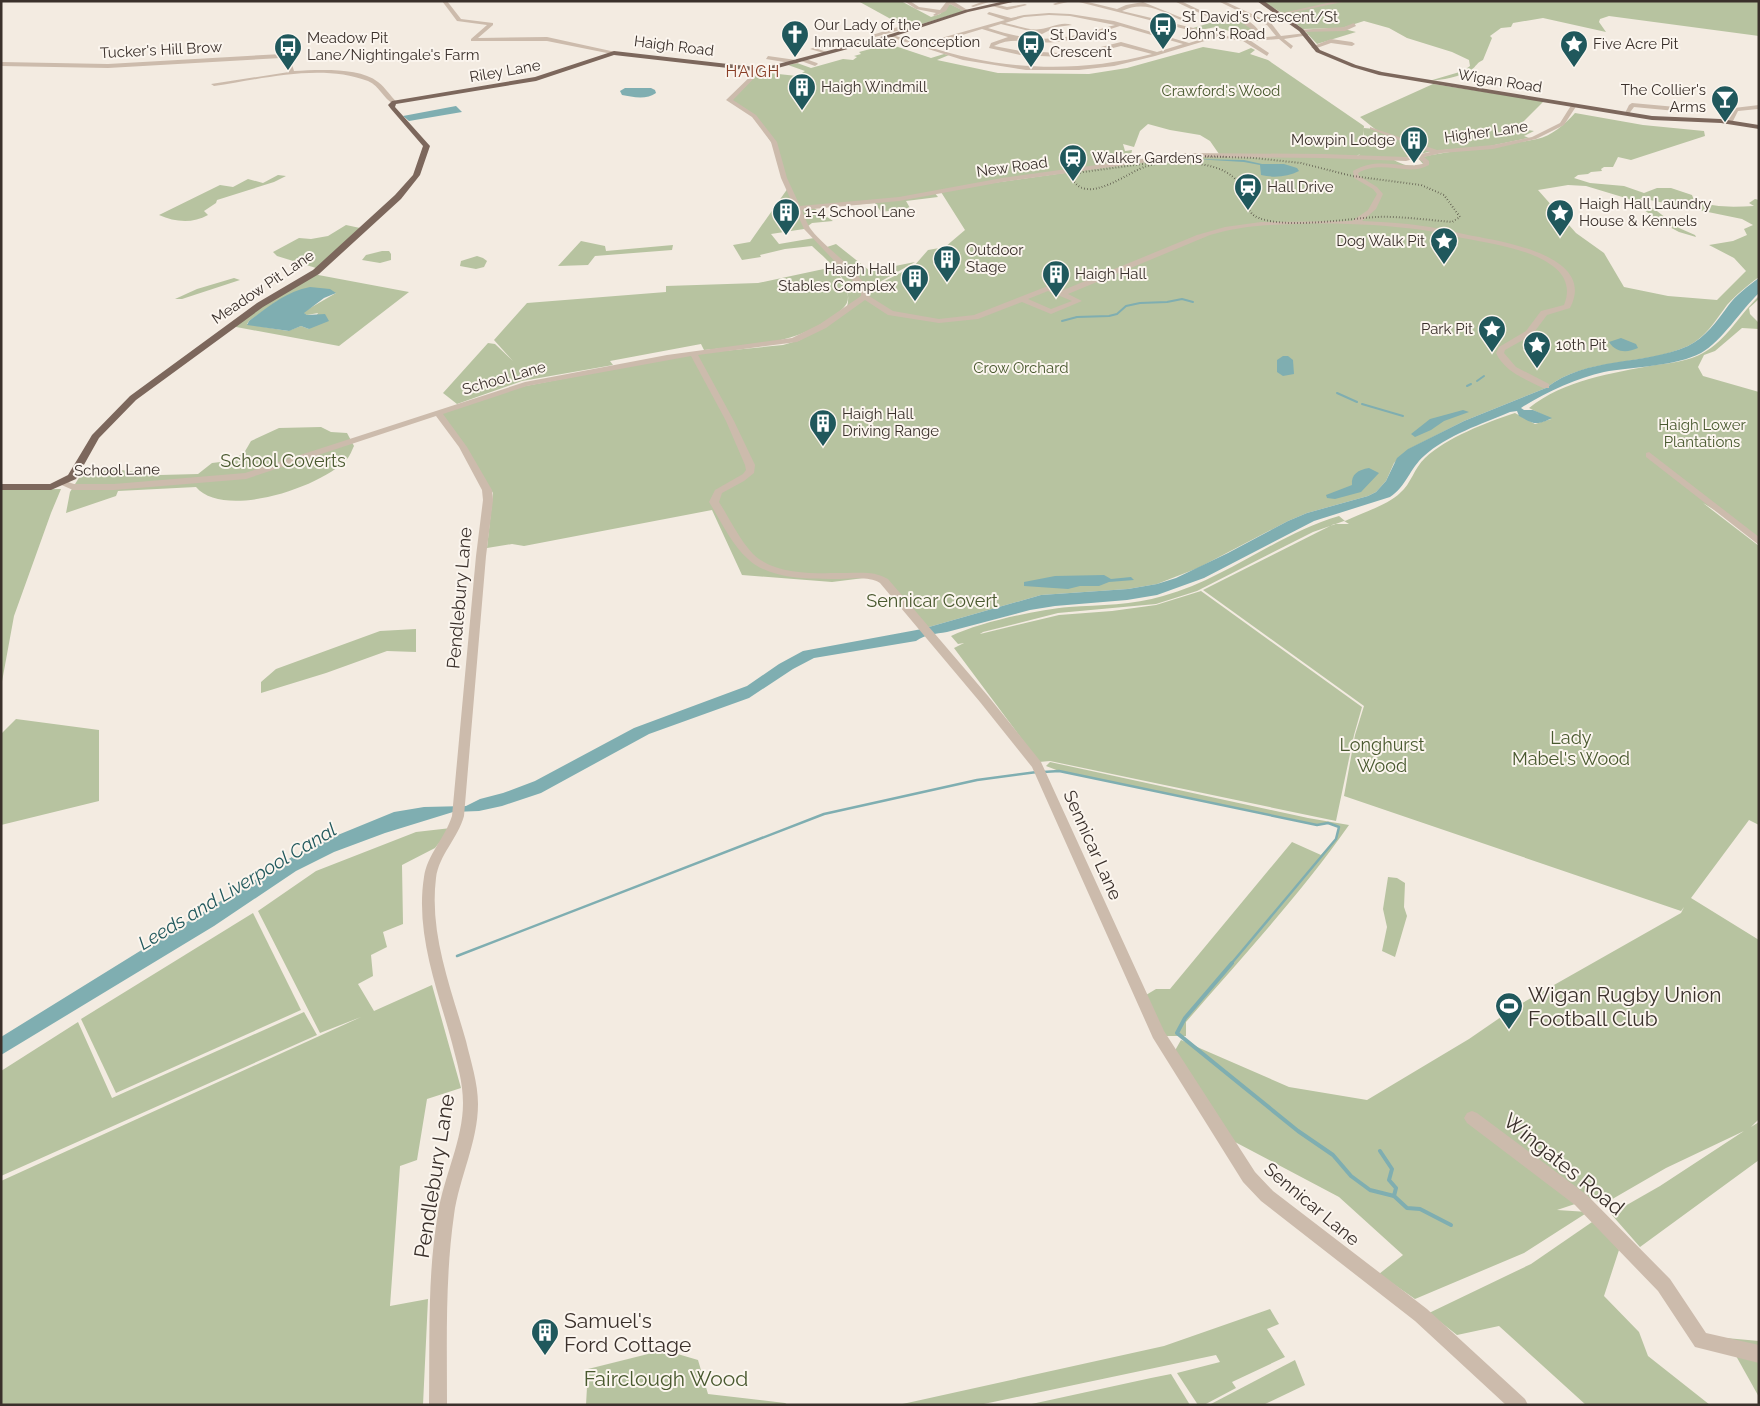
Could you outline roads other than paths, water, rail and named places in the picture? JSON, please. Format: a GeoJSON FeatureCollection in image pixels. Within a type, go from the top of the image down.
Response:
{"type":"FeatureCollection","features":[{"type":"Feature","properties":{"kind":"main road","name":"Haigh Road"},"geometry":{"type":"LineString","coordinates":[[618,53],[758,71],[890,36],[898,30],[992,3],[1014,1]]}},
{"type":"Feature","properties":{"kind":"main road","name":"Wigan Road"},"geometry":{"type":"LineString","coordinates":[[1260,1],[1280,14],[1303,33],[1314,47],[1321,52],[1354,66],[1390,76],[1626,114],[1678,120],[1730,122],[1759,127]]}},
{"type":"Feature","properties":{"kind":"main road","name":"Riley Lane"},"geometry":{"type":"LineString","coordinates":[[394,102],[536,79],[604,55],[618,53]]}},
{"type":"Feature","properties":{"kind":"main road","name":"Meadow Pit Lane"},"geometry":{"type":"LineString","coordinates":[[62,484],[72,477],[94,437],[133,398],[260,305],[316,272],[406,188],[416,175],[426,146],[392,108],[391,105],[394,102]]}},
{"type":"Feature","properties":{"kind":"main road"},"geometry":{"type":"LineString","coordinates":[[1,487],[38,488],[62,484]]}},
{"type":"Feature","properties":{"kind":"street"},"geometry":{"type":"LineString","coordinates":[[444,1],[459,20],[491,24],[472,40],[547,40],[618,53]]}},
{"type":"Feature","properties":{"kind":"street"},"geometry":{"type":"LineString","coordinates":[[908,1],[918,8],[940,12]]}},
{"type":"Feature","properties":{"kind":"street"},"geometry":{"type":"LineString","coordinates":[[1055,4],[1070,1]]}},
{"type":"Feature","properties":{"kind":"street"},"geometry":{"type":"LineString","coordinates":[[1077,1],[1149,16],[1218,36]]}},
{"type":"Feature","properties":{"kind":"street"},"geometry":{"type":"LineString","coordinates":[[890,36],[973,61],[1009,67],[1041,69],[1099,66],[1218,36],[1245,35],[1257,32],[1252,26],[1242,20],[1224,23],[1176,1]]}},
{"type":"Feature","properties":{"kind":"street"},"geometry":{"type":"LineString","coordinates":[[1220,1],[1269,24],[1279,37],[1291,47]]}},
{"type":"Feature","properties":{"kind":"street"},"geometry":{"type":"LineString","coordinates":[[1280,14],[1346,1]]}},
{"type":"Feature","properties":{"kind":"street"},"geometry":{"type":"LineString","coordinates":[[933,16],[940,12],[949,2],[967,11]]}},
{"type":"Feature","properties":{"kind":"street"},"geometry":{"type":"LineString","coordinates":[[973,6],[992,3],[1012,9],[1026,5]]}},
{"type":"Feature","properties":{"kind":"street"},"geometry":{"type":"LineString","coordinates":[[1117,10],[1144,3],[1185,20]]}},
{"type":"Feature","properties":{"kind":"street"},"geometry":{"type":"LineString","coordinates":[[1190,8],[1203,6]]}},
{"type":"Feature","properties":{"kind":"street"},"geometry":{"type":"LineString","coordinates":[[982,28],[1033,41],[1055,41],[1120,25],[1165,11]]}},
{"type":"Feature","properties":{"kind":"street"},"geometry":{"type":"LineString","coordinates":[[1212,17],[1246,12]]}},
{"type":"Feature","properties":{"kind":"street"},"geometry":{"type":"LineString","coordinates":[[989,13],[1041,32],[1055,26],[1069,25]]}},
{"type":"Feature","properties":{"kind":"street"},"geometry":{"type":"LineString","coordinates":[[922,45],[982,28],[1012,23],[1037,14],[1061,14],[1120,25],[1187,44]]}},
{"type":"Feature","properties":{"kind":"street"},"geometry":{"type":"LineString","coordinates":[[1138,20],[1159,26]]}},
{"type":"Feature","properties":{"kind":"street"},"geometry":{"type":"LineString","coordinates":[[964,33],[963,30],[970,26],[985,23],[999,25]]}},
{"type":"Feature","properties":{"kind":"street"},"geometry":{"type":"LineString","coordinates":[[1190,28],[1198,25]]}},
{"type":"Feature","properties":{"kind":"street"},"geometry":{"type":"LineString","coordinates":[[1245,35],[1279,37],[1345,28],[1354,25]]}},
{"type":"Feature","properties":{"kind":"street","name":"Haigh Road"},"geometry":{"type":"LineString","coordinates":[[875,35],[898,30]]}},
{"type":"Feature","properties":{"kind":"street"},"geometry":{"type":"LineString","coordinates":[[1245,35],[1267,54]]}},
{"type":"Feature","properties":{"kind":"street"},"geometry":{"type":"LineString","coordinates":[[1015,37],[994,44],[991,47],[1020,53],[1061,54],[1089,52],[1121,44],[1155,53]]}},
{"type":"Feature","properties":{"kind":"street"},"geometry":{"type":"LineString","coordinates":[[1314,47],[1331,41],[1352,44]]}},
{"type":"Feature","properties":{"kind":"street"},"geometry":{"type":"LineString","coordinates":[[825,54],[813,49],[829,44]]}},
{"type":"Feature","properties":{"kind":"street","name":"Tucker's Hill Brow"},"geometry":{"type":"LineString","coordinates":[[1,64],[108,66],[283,56],[288,59],[292,72]]}},
{"type":"Feature","properties":{"kind":"street"},"geometry":{"type":"LineString","coordinates":[[768,58],[815,64]]}},
{"type":"Feature","properties":{"kind":"street"},"geometry":{"type":"LineString","coordinates":[[758,71],[729,100],[754,116],[774,142],[784,178],[807,229],[848,270],[865,291],[865,297],[879,307],[898,315],[939,321],[975,317],[1046,288],[1078,302],[1051,312],[1022,299]]}},
{"type":"Feature","properties":{"kind":"street","name":"Meadow Pit Lane"},"geometry":{"type":"LineString","coordinates":[[214,84],[292,72],[334,72],[372,80],[382,87],[394,102]]}},
{"type":"Feature","properties":{"kind":"street","name":"Higher Lane"},"geometry":{"type":"LineString","coordinates":[[1415,159],[1445,150],[1498,146],[1534,138],[1556,129],[1564,122],[1574,105]]}},
{"type":"Feature","properties":{"kind":"street"},"geometry":{"type":"LineString","coordinates":[[1626,114],[1632,105],[1676,109]]}},
{"type":"Feature","properties":{"kind":"street"},"geometry":{"type":"LineString","coordinates":[[1730,122],[1736,109],[1758,107]]}},
{"type":"Feature","properties":{"kind":"street"},"geometry":{"type":"LineString","coordinates":[[1372,128],[1436,152]]}},
{"type":"Feature","properties":{"kind":"street","name":"New Road"},"geometry":{"type":"LineString","coordinates":[[797,208],[899,199],[1002,180],[1185,155],[1415,159]]}},
{"type":"Feature","properties":{"kind":"street","name":"Higher Lane"},"geometry":{"type":"LineString","coordinates":[[1349,223],[1359,220],[1370,211],[1376,205],[1380,194],[1375,188],[1356,177],[1355,172],[1357,170],[1372,165],[1420,166],[1427,164],[1415,159]]}},
{"type":"Feature","properties":{"kind":"street"},"geometry":{"type":"LineString","coordinates":[[1061,294],[1214,231],[1272,223],[1349,223],[1416,227],[1518,249],[1554,262],[1566,275],[1570,295],[1567,306],[1544,313],[1529,333],[1502,350],[1500,354],[1501,358],[1508,365],[1546,386]]}},
{"type":"Feature","properties":{"kind":"street","name":"School Lane"},"geometry":{"type":"LineString","coordinates":[[62,484],[73,487],[114,487],[246,476],[525,384],[693,353],[772,345],[801,338],[824,326],[865,297]]}},
{"type":"Feature","properties":{"kind":"street","name":"Sennicar Lane"},"geometry":{"type":"LineString","coordinates":[[693,353],[730,420],[750,465],[751,471],[746,478],[718,490],[714,496],[714,502],[751,557],[762,566],[778,571],[816,575],[879,577],[924,627],[1039,770],[1158,1034],[1248,1177],[1267,1196],[1421,1315],[1519,1405]]}},
{"type":"Feature","properties":{"kind":"street","name":"Pendlebury Lane"},"geometry":{"type":"LineString","coordinates":[[438,413],[463,447],[487,490],[488,500],[481,556],[458,816],[455,828],[436,856],[430,878],[429,904],[436,963],[469,1079],[470,1114],[446,1210],[441,1247],[438,1405]]}},
{"type":"Feature","properties":{"kind":"street"},"geometry":{"type":"LineString","coordinates":[[1649,455],[1759,542]]}},
{"type":"Feature","properties":{"kind":"street","name":"Wingates Road"},"geometry":{"type":"LineString","coordinates":[[1472,1118],[1581,1200],[1620,1238],[1664,1286],[1701,1342],[1738,1348],[1759,1354]]}},
{"type":"Feature","properties":{"kind":"water"},"geometry":{"type":"Polygon","coordinates":[[[625,88],[651,88],[656,93],[644,97],[622,95],[620,91],[625,88]]]}},
{"type":"Feature","properties":{"kind":"water"},"geometry":{"type":"Polygon","coordinates":[[[456,106],[462,112],[409,121],[403,116],[456,106]]]}},
{"type":"Feature","properties":{"kind":"water"},"geometry":{"type":"Polygon","coordinates":[[[1194,159],[1244,160],[1262,164],[1284,164],[1297,168],[1299,171],[1285,176],[1266,176],[1261,175],[1260,165],[1244,162],[1194,159]]]}},
{"type":"Feature","properties":{"kind":"water"},"geometry":{"type":"Polygon","coordinates":[[[1759,278],[1759,293],[1724,333],[1701,353],[1680,361],[1615,370],[1583,378],[1540,397],[1521,408],[1533,410],[1552,418],[1542,422],[1528,421],[1519,416],[1517,411],[1510,412],[1465,431],[1443,442],[1424,456],[1400,488],[1390,497],[1314,521],[1204,578],[1157,595],[1030,610],[927,636],[916,641],[814,658],[793,669],[749,698],[649,734],[541,793],[502,806],[479,811],[453,812],[385,833],[334,852],[296,871],[214,926],[1,1055],[1,1037],[292,857],[328,839],[394,812],[424,807],[466,806],[480,799],[535,781],[634,728],[747,686],[779,664],[803,651],[922,629],[1041,595],[1128,589],[1157,584],[1176,578],[1288,521],[1307,513],[1376,492],[1386,481],[1397,458],[1408,449],[1464,421],[1546,388],[1562,378],[1579,371],[1597,366],[1652,357],[1694,343],[1705,334],[1746,287],[1759,278]]]}},
{"type":"Feature","properties":{"kind":"water"},"geometry":{"type":"Polygon","coordinates":[[[310,287],[330,289],[336,293],[324,298],[304,313],[307,315],[325,314],[329,321],[309,329],[301,326],[289,331],[247,325],[249,321],[277,301],[293,292],[310,287]]]}},
{"type":"Feature","properties":{"kind":"water"},"geometry":{"type":"Polygon","coordinates":[[[1621,338],[1636,344],[1638,348],[1622,351],[1612,346],[1609,342],[1621,338]]]}},
{"type":"Feature","properties":{"kind":"water"},"geometry":{"type":"Polygon","coordinates":[[[1283,356],[1288,356],[1293,360],[1294,374],[1283,376],[1277,372],[1277,360],[1283,356]]]}},
{"type":"Feature","properties":{"kind":"water"},"geometry":{"type":"Polygon","coordinates":[[[1463,410],[1469,412],[1444,421],[1431,430],[1415,437],[1411,434],[1430,419],[1463,410]]]}},
{"type":"Feature","properties":{"kind":"water"},"geometry":{"type":"Polygon","coordinates":[[[1369,468],[1379,473],[1361,492],[1335,499],[1327,498],[1326,495],[1352,485],[1356,473],[1369,468]]]}},
{"type":"Feature","properties":{"kind":"water"},"geometry":{"type":"Polygon","coordinates":[[[1104,575],[1111,579],[1131,577],[1134,580],[1068,589],[1024,586],[1024,582],[1055,576],[1104,575]]]}},
{"type":"Feature","properties":{"kind":"waterway"},"geometry":{"type":"LineString","coordinates":[[1062,321],[1077,317],[1109,316],[1117,314],[1126,306],[1140,303],[1167,302],[1182,299],[1193,302]]}},
{"type":"Feature","properties":{"kind":"waterway"},"geometry":{"type":"LineString","coordinates":[[1477,381],[1484,376]]}},
{"type":"Feature","properties":{"kind":"waterway"},"geometry":{"type":"LineString","coordinates":[[1467,386],[1471,384]]}},
{"type":"Feature","properties":{"kind":"waterway"},"geometry":{"type":"LineString","coordinates":[[1337,393],[1357,402]]}},
{"type":"Feature","properties":{"kind":"waterway"},"geometry":{"type":"LineString","coordinates":[[1362,404],[1403,416]]}},
{"type":"Feature","properties":{"kind":"waterway"},"geometry":{"type":"LineString","coordinates":[[1043,772],[1059,771],[1317,825],[1328,823],[1339,827],[1336,839],[1231,964]]}},
{"type":"Feature","properties":{"kind":"waterway"},"geometry":{"type":"LineString","coordinates":[[457,956],[824,814],[977,780],[1037,772]]}},
{"type":"Feature","properties":{"kind":"waterway"},"geometry":{"type":"LineString","coordinates":[[1232,963],[1185,1018],[1177,1033],[1298,1131],[1333,1155],[1351,1176],[1370,1190],[1394,1196]]}},
{"type":"Feature","properties":{"kind":"waterway"},"geometry":{"type":"LineString","coordinates":[[1380,1151],[1392,1169],[1389,1180],[1396,1188],[1394,1196]]}},
{"type":"Feature","properties":{"kind":"waterway"},"geometry":{"type":"LineString","coordinates":[[1394,1196],[1407,1208],[1420,1209],[1451,1225]]}},
{"type":"Feature","properties":{"kind":"railway"},"geometry":{"type":"LineString","coordinates":[[1202,156],[1254,158],[1301,163],[1352,176],[1421,185],[1444,195],[1460,217],[1452,222],[1385,217],[1300,223],[1271,221],[1254,216],[1248,208],[1242,189],[1229,174],[1216,168],[1195,164],[1173,162],[1147,166],[1108,185],[1097,188],[1087,189],[1079,186],[1072,178],[1076,174],[1083,172],[1202,156]]}},
{"type":"Feature","properties":{"kind":"railway"},"geometry":{"type":"LineString","coordinates":[[1195,157],[1226,157]]}},
{"type":"Feature","properties":{"kind":"place","name":"St David's Crescent/St John's Road"},"geometry":{"type":"Point","coordinates":[1163,50]}},
{"type":"Feature","properties":{"kind":"place","name":"Our Lady of the Immaculate Conception"},"geometry":{"type":"Point","coordinates":[795,58]}},
{"type":"Feature","properties":{"kind":"place","name":"St David's Crescent"},"geometry":{"type":"Point","coordinates":[1031,68]}},
{"type":"Feature","properties":{"kind":"place","name":"Five Acre Pit"},"geometry":{"type":"Point","coordinates":[1574,68]}},
{"type":"Feature","properties":{"kind":"place","name":"Meadow Pit Lane/Nightingale's Farm"},"geometry":{"type":"Point","coordinates":[288,71]}},
{"type":"Feature","properties":{"kind":"place","name":"Haigh Windmill"},"geometry":{"type":"Point","coordinates":[802,111]}},
{"type":"Feature","properties":{"kind":"place","name":"The Collier's Arms"},"geometry":{"type":"Point","coordinates":[1725,123]}},
{"type":"Feature","properties":{"kind":"place","name":"Mowpin Lodge"},"geometry":{"type":"Point","coordinates":[1414,164]}},
{"type":"Feature","properties":{"kind":"place","name":"Walker Gardens"},"geometry":{"type":"Point","coordinates":[1073,182]}},
{"type":"Feature","properties":{"kind":"place","name":"Hall Drive"},"geometry":{"type":"Point","coordinates":[1248,211]}},
{"type":"Feature","properties":{"kind":"place","name":"1-4 School Lane"},"geometry":{"type":"Point","coordinates":[786,236]}},
{"type":"Feature","properties":{"kind":"place","name":"Haigh Hall Laundry House & Kennels"},"geometry":{"type":"Point","coordinates":[1560,237]}},
{"type":"Feature","properties":{"kind":"place","name":"Dog Walk Pit"},"geometry":{"type":"Point","coordinates":[1444,265]}},
{"type":"Feature","properties":{"kind":"place","name":"Outdoor Stage"},"geometry":{"type":"Point","coordinates":[947,283]}},
{"type":"Feature","properties":{"kind":"place","name":"Haigh Hall"},"geometry":{"type":"Point","coordinates":[1056,298]}},
{"type":"Feature","properties":{"kind":"place","name":"Haigh Hall Stables Complex"},"geometry":{"type":"Point","coordinates":[915,302]}},
{"type":"Feature","properties":{"kind":"place","name":"Park Pit"},"geometry":{"type":"Point","coordinates":[1492,353]}},
{"type":"Feature","properties":{"kind":"place","name":"10th Pit"},"geometry":{"type":"Point","coordinates":[1537,369]}},
{"type":"Feature","properties":{"kind":"place","name":"Haigh Hall Driving Range"},"geometry":{"type":"Point","coordinates":[823,447]}},
{"type":"Feature","properties":{"kind":"place","name":"Wigan Rugby Union Football Club"},"geometry":{"type":"Point","coordinates":[1509,1030]}},
{"type":"Feature","properties":{"kind":"place","name":"Samuel's Ford Cottage"},"geometry":{"type":"Point","coordinates":[545,1356]}},
{"type":"Feature","properties":{"kind":"district","name":"HAIGH"},"geometry":{"type":"Point","coordinates":[753,71]}},
{"type":"Feature","properties":{"kind":"park label","name":"Crawford's Wood"},"geometry":{"type":"Point","coordinates":[1221,91]}},
{"type":"Feature","properties":{"kind":"park label","name":"Crow Orchard"},"geometry":{"type":"Point","coordinates":[1021,368]}},
{"type":"Feature","properties":{"kind":"park label","name":"Haigh Lower Plantations"},"geometry":{"type":"Point","coordinates":[1702,434]}},
{"type":"Feature","properties":{"kind":"park label","name":"School Coverts"},"geometry":{"type":"Point","coordinates":[283,460]}},
{"type":"Feature","properties":{"kind":"park label","name":"Sennicar Covert"},"geometry":{"type":"Point","coordinates":[932,600]}},
{"type":"Feature","properties":{"kind":"park label","name":"Lady Mabel's Wood"},"geometry":{"type":"Point","coordinates":[1571,748]}},
{"type":"Feature","properties":{"kind":"park label","name":"Longhurst Wood"},"geometry":{"type":"Point","coordinates":[1382,754]}},
{"type":"Feature","properties":{"kind":"park label","name":"Fairclough Wood"},"geometry":{"type":"Point","coordinates":[666,1378]}},
{"type":"Feature","properties":{"kind":"water label","name":"Leeds and Liverpool Canal"},"geometry":{"type":"Point","coordinates":[237,886]}}]}
